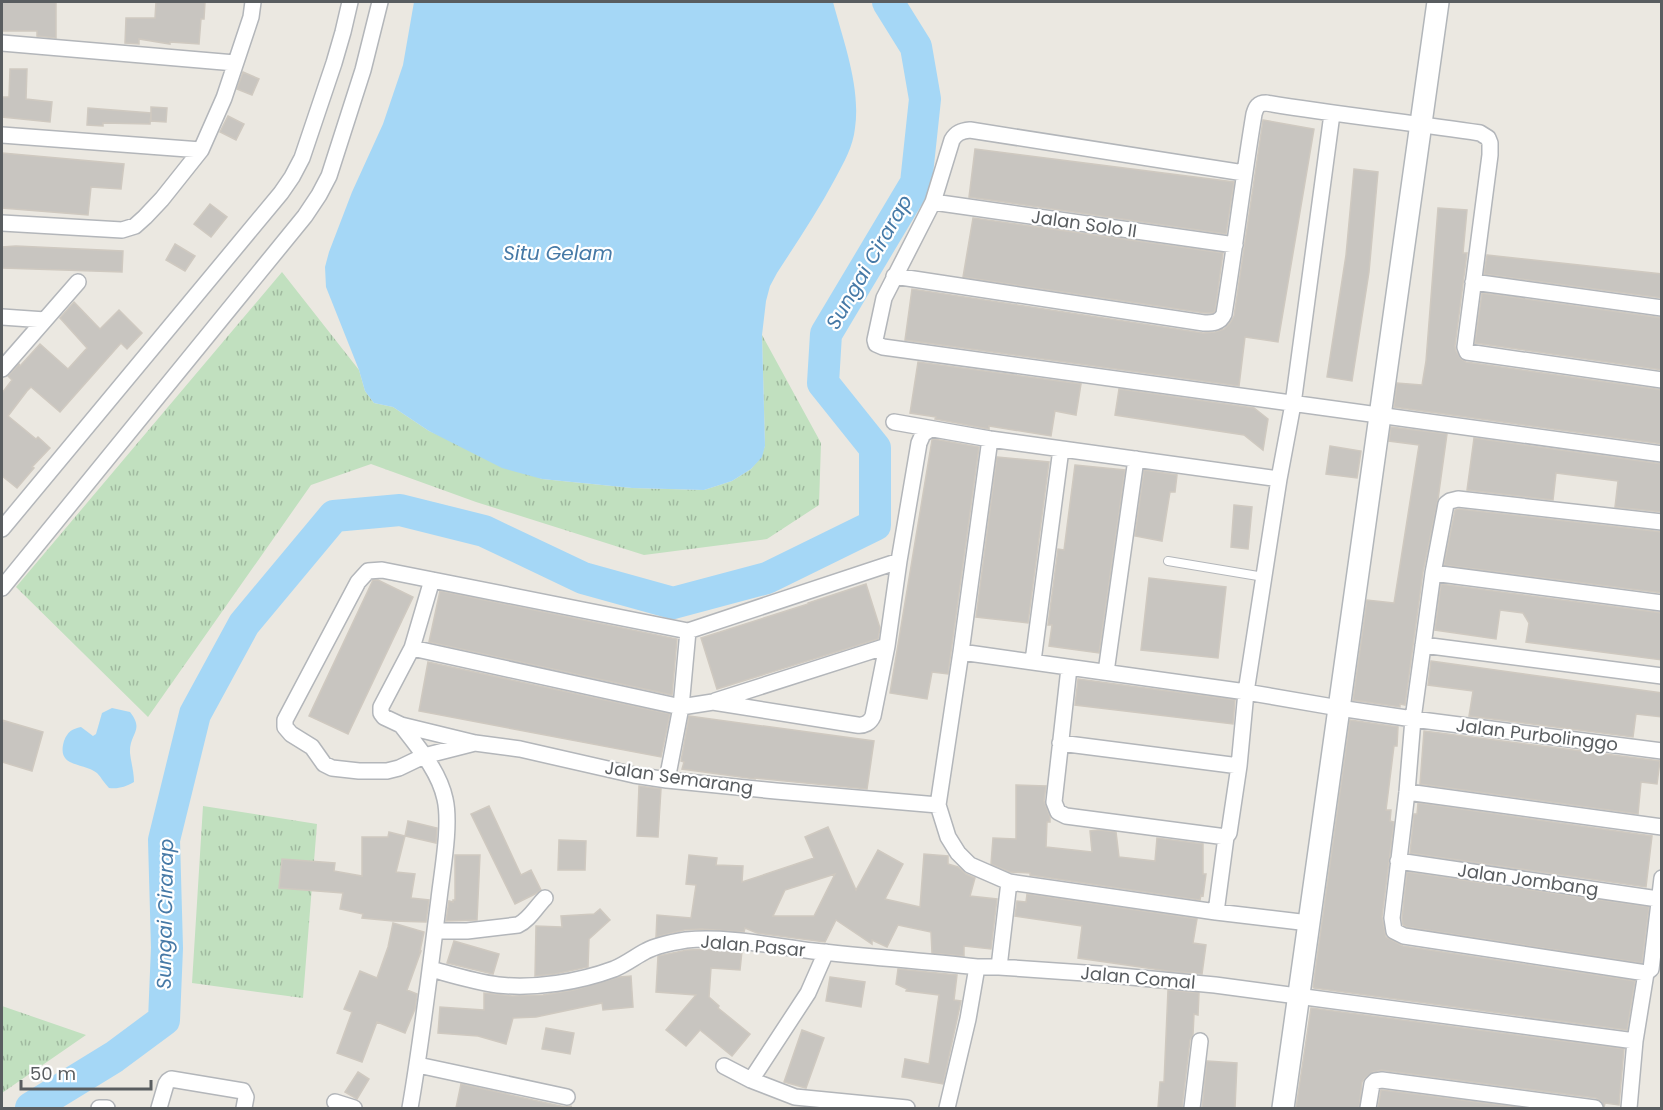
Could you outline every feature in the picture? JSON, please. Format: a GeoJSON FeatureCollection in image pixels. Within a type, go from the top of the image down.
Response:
{"type":"FeatureCollection","features":[{"type":"Feature","properties":{"kind":"street"},"geometry":{"type":"LineString","coordinates":[[2,223],[113,230],[135,226],[162,199],[201,150],[224,98],[251,17],[253,2]]}},
{"type":"Feature","properties":{"kind":"street"},"geometry":{"type":"LineString","coordinates":[[2,529],[292,177],[302,158],[334,63],[350,2]]}},
{"type":"Feature","properties":{"kind":"street"},"geometry":{"type":"LineString","coordinates":[[2,588],[305,216],[319,195],[329,176],[363,70],[380,2]]}},
{"type":"Feature","properties":{"kind":"street"},"geometry":{"type":"LineString","coordinates":[[1283,1108],[1422,124],[1437,2]]}},
{"type":"Feature","properties":{"kind":"street"},"geometry":{"type":"LineString","coordinates":[[2,43],[235,63]]}},
{"type":"Feature","properties":{"kind":"street"},"geometry":{"type":"LineString","coordinates":[[894,276],[1211,323],[1220,320],[1224,314],[1244,172],[1257,106],[1266,103],[1332,114],[1422,124],[1480,134],[1488,138],[1490,143],[1465,347],[1467,352],[1662,380]]}},
{"type":"Feature","properties":{"kind":"street"},"geometry":{"type":"LineString","coordinates":[[1216,912],[1239,766],[1246,692],[1293,404],[1332,114]]}},
{"type":"Feature","properties":{"kind":"street"},"geometry":{"type":"LineString","coordinates":[[1244,172],[981,132],[964,131],[954,135],[933,202],[884,298],[876,344],[880,347],[1380,417],[1662,454]]}},
{"type":"Feature","properties":{"kind":"street"},"geometry":{"type":"LineString","coordinates":[[2,135],[201,150]]}},
{"type":"Feature","properties":{"kind":"street","name":"Jalan Solo II"},"geometry":{"type":"LineString","coordinates":[[933,202],[1235,245]]}},
{"type":"Feature","properties":{"kind":"street"},"geometry":{"type":"LineString","coordinates":[[2,369],[78,282]]}},
{"type":"Feature","properties":{"kind":"street"},"geometry":{"type":"LineString","coordinates":[[1473,282],[1662,308]]}},
{"type":"Feature","properties":{"kind":"street"},"geometry":{"type":"LineString","coordinates":[[2,317],[45,320]]}},
{"type":"Feature","properties":{"kind":"street"},"geometry":{"type":"LineString","coordinates":[[894,422],[990,440],[1279,479]]}},
{"type":"Feature","properties":{"kind":"street"},"geometry":{"type":"LineString","coordinates":[[713,702],[856,725],[864,725],[871,720],[887,646],[919,443],[923,434],[931,429]]}},
{"type":"Feature","properties":{"kind":"street"},"geometry":{"type":"LineString","coordinates":[[990,440],[938,805],[948,837],[958,853],[970,865],[1009,882],[1309,923]]}},
{"type":"Feature","properties":{"kind":"street"},"geometry":{"type":"LineString","coordinates":[[1033,662],[1061,449]]}},
{"type":"Feature","properties":{"kind":"street"},"geometry":{"type":"LineString","coordinates":[[1106,672],[1136,459]]}},
{"type":"Feature","properties":{"kind":"street"},"geometry":{"type":"LineString","coordinates":[[1646,973],[1404,936],[1394,931],[1392,918],[1413,719],[1433,573],[1445,508],[1454,499],[1662,522]]}},
{"type":"Feature","properties":{"kind":"street"},"geometry":{"type":"LineString","coordinates":[[475,742],[400,725],[381,713],[381,707],[412,648],[432,580],[688,631],[899,561]]}},
{"type":"Feature","properties":{"kind":"street","name":"Jalan Semarang"},"geometry":{"type":"LineString","coordinates":[[432,580],[377,570],[368,571],[358,582],[284,724],[287,730],[312,747],[324,764],[332,768],[387,771],[407,765],[424,756],[475,742],[520,749],[634,775],[667,780],[938,805]]}},
{"type":"Feature","properties":{"kind":"street"},"geometry":{"type":"LineString","coordinates":[[1433,573],[1662,603]]}},
{"type":"Feature","properties":{"kind":"street"},"geometry":{"type":"LineString","coordinates":[[667,780],[681,707],[688,631]]}},
{"type":"Feature","properties":{"kind":"street"},"geometry":{"type":"LineString","coordinates":[[1423,645],[1662,676]]}},
{"type":"Feature","properties":{"kind":"street"},"geometry":{"type":"LineString","coordinates":[[412,648],[681,707],[713,702],[887,646]]}},
{"type":"Feature","properties":{"kind":"street","name":"Jalan Purbolinggo"},"geometry":{"type":"LineString","coordinates":[[961,652],[1246,692],[1413,719],[1662,751]]}},
{"type":"Feature","properties":{"kind":"street"},"geometry":{"type":"LineString","coordinates":[[1069,668],[1054,806],[1058,812],[1226,837]]}},
{"type":"Feature","properties":{"kind":"street"},"geometry":{"type":"LineString","coordinates":[[400,725],[424,756],[441,785],[447,808],[443,867],[431,969],[410,1108]]}},
{"type":"Feature","properties":{"kind":"street"},"geometry":{"type":"LineString","coordinates":[[1060,743],[1239,766]]}},
{"type":"Feature","properties":{"kind":"street"},"geometry":{"type":"LineString","coordinates":[[1407,792],[1662,828]]}},
{"type":"Feature","properties":{"kind":"street","name":"Jalan Jombang"},"geometry":{"type":"LineString","coordinates":[[1398,861],[1658,899]]}},
{"type":"Feature","properties":{"kind":"street"},"geometry":{"type":"LineString","coordinates":[[1629,1108],[1635,1041],[1646,973],[1651,969],[1662,878]]}},
{"type":"Feature","properties":{"kind":"street"},"geometry":{"type":"LineString","coordinates":[[999,967],[1009,882]]}},
{"type":"Feature","properties":{"kind":"street"},"geometry":{"type":"LineString","coordinates":[[435,931],[477,930],[518,925],[526,922],[545,898]]}},
{"type":"Feature","properties":{"kind":"street","name":"Jalan Pasar"},"geometry":{"type":"LineString","coordinates":[[431,969],[495,984],[515,986],[560,982],[617,968],[648,950],[686,940],[743,942],[977,967]]}},
{"type":"Feature","properties":{"kind":"street"},"geometry":{"type":"LineString","coordinates":[[751,1080],[808,993],[826,952]]}},
{"type":"Feature","properties":{"kind":"street"},"geometry":{"type":"LineString","coordinates":[[947,1108],[968,1019],[977,967]]}},
{"type":"Feature","properties":{"kind":"street","name":"Jalan Comal"},"geometry":{"type":"LineString","coordinates":[[977,967],[1215,985],[1635,1041]]}},
{"type":"Feature","properties":{"kind":"street"},"geometry":{"type":"LineString","coordinates":[[1192,1108],[1200,1041]]}},
{"type":"Feature","properties":{"kind":"street"},"geometry":{"type":"LineString","coordinates":[[418,1065],[567,1097]]}},
{"type":"Feature","properties":{"kind":"street"},"geometry":{"type":"LineString","coordinates":[[724,1066],[751,1080],[795,1097],[907,1108]]}},
{"type":"Feature","properties":{"kind":"street"},"geometry":{"type":"LineString","coordinates":[[159,1108],[166,1084],[171,1079],[243,1091],[246,1097],[244,1108]]}},
{"type":"Feature","properties":{"kind":"street"},"geometry":{"type":"LineString","coordinates":[[1368,1108],[1372,1084],[1382,1080],[1595,1108]]}},
{"type":"Feature","properties":{"kind":"street"},"geometry":{"type":"LineString","coordinates":[[335,1102],[354,1108]]}},
{"type":"Feature","properties":{"kind":"street"},"geometry":{"type":"LineString","coordinates":[[99,1108],[107,1108]]}},
{"type":"Feature","properties":{"kind":"lane"},"geometry":{"type":"LineString","coordinates":[[1168,561],[1264,577]]}},
{"type":"Feature","properties":{"kind":"green space"},"geometry":{"type":"Polygon","coordinates":[[[282,272],[359,370],[365,391],[374,403],[393,407],[429,431],[542,479],[632,488],[704,490],[732,481],[751,469],[761,457],[765,446],[762,335],[821,443],[819,505],[767,539],[644,555],[476,502],[371,464],[311,485],[148,717],[16,587],[282,272]]]}},
{"type":"Feature","properties":{"kind":"green space"},"geometry":{"type":"Polygon","coordinates":[[[203,806],[317,824],[303,998],[192,983],[203,806]]]}},
{"type":"Feature","properties":{"kind":"green space"},"geometry":{"type":"Polygon","coordinates":[[[2,1006],[86,1035],[2,1093],[2,1006]]]}},
{"type":"Feature","properties":{"kind":"water","name":"Situ Gelam"},"geometry":{"type":"Polygon","coordinates":[[[414,2],[833,2],[853,80],[856,112],[854,135],[848,154],[828,191],[770,286],[762,335],[765,446],[762,457],[751,469],[732,481],[704,490],[632,488],[542,479],[502,468],[429,431],[393,407],[374,403],[365,391],[326,287],[325,267],[352,192],[383,124],[403,65],[414,2]]]}},
{"type":"Feature","properties":{"kind":"water"},"geometry":{"type":"Polygon","coordinates":[[[112,708],[130,712],[136,724],[130,746],[134,782],[116,788],[109,788],[97,773],[67,760],[63,750],[64,741],[73,730],[81,727],[93,736],[96,734],[102,713],[112,708]]]}},
{"type":"Feature","properties":{"kind":"building"},"geometry":{"type":"Polygon","coordinates":[[[2,2],[56,2],[56,38],[37,36],[37,31],[2,31],[2,2]]]}},
{"type":"Feature","properties":{"kind":"building"},"geometry":{"type":"Polygon","coordinates":[[[156,2],[205,2],[199,44],[170,42],[170,44],[139,39],[139,44],[125,43],[126,18],[155,18],[156,2]]]}},
{"type":"Feature","properties":{"kind":"building"},"geometry":{"type":"Polygon","coordinates":[[[10,69],[27,69],[26,99],[52,102],[50,122],[2,117],[2,97],[9,97],[10,69]]]}},
{"type":"Feature","properties":{"kind":"building"},"geometry":{"type":"Polygon","coordinates":[[[243,72],[259,79],[252,95],[237,89],[243,72]]]}},
{"type":"Feature","properties":{"kind":"building"},"geometry":{"type":"Polygon","coordinates":[[[151,107],[167,108],[166,122],[151,121],[151,107]]]}},
{"type":"Feature","properties":{"kind":"building"},"geometry":{"type":"Polygon","coordinates":[[[88,108],[151,113],[150,124],[87,125],[88,108]]]}},
{"type":"Feature","properties":{"kind":"building"},"geometry":{"type":"Polygon","coordinates":[[[228,116],[244,124],[236,140],[220,132],[228,116]]]}},
{"type":"Feature","properties":{"kind":"building"},"geometry":{"type":"Polygon","coordinates":[[[1263,120],[1314,129],[1278,342],[1245,337],[1239,386],[905,340],[912,289],[1203,333],[1224,329],[1234,316],[1263,120]]]}},
{"type":"Feature","properties":{"kind":"building"},"geometry":{"type":"Polygon","coordinates":[[[975,149],[1234,182],[1226,234],[969,197],[975,149]]]}},
{"type":"Feature","properties":{"kind":"building"},"geometry":{"type":"Polygon","coordinates":[[[2,153],[124,164],[121,189],[91,187],[88,215],[2,208],[2,153]]]}},
{"type":"Feature","properties":{"kind":"building"},"geometry":{"type":"Polygon","coordinates":[[[1354,169],[1378,172],[1369,272],[1352,381],[1327,377],[1346,255],[1354,169]]]}},
{"type":"Feature","properties":{"kind":"building"},"geometry":{"type":"Polygon","coordinates":[[[210,204],[227,217],[211,237],[194,224],[210,204]]]}},
{"type":"Feature","properties":{"kind":"building"},"geometry":{"type":"Polygon","coordinates":[[[1438,208],[1467,210],[1463,253],[1467,253],[1455,346],[1461,359],[1466,362],[1662,390],[1662,444],[1394,407],[1397,383],[1422,385],[1426,361],[1438,208]]]}},
{"type":"Feature","properties":{"kind":"building"},"geometry":{"type":"Polygon","coordinates":[[[973,218],[1223,253],[1215,311],[1205,313],[963,277],[973,218]]]}},
{"type":"Feature","properties":{"kind":"building"},"geometry":{"type":"Polygon","coordinates":[[[175,244],[195,256],[185,271],[166,260],[175,244]]]}},
{"type":"Feature","properties":{"kind":"building"},"geometry":{"type":"Polygon","coordinates":[[[2,247],[123,251],[122,272],[2,268],[2,247]]]}},
{"type":"Feature","properties":{"kind":"building"},"geometry":{"type":"Polygon","coordinates":[[[1487,255],[1662,274],[1662,298],[1484,274],[1487,255]]]}},
{"type":"Feature","properties":{"kind":"building"},"geometry":{"type":"Polygon","coordinates":[[[1482,293],[1662,318],[1662,370],[1475,343],[1482,293]]]}},
{"type":"Feature","properties":{"kind":"building"},"geometry":{"type":"Polygon","coordinates":[[[74,302],[100,329],[119,310],[142,333],[127,349],[121,343],[60,412],[31,387],[27,391],[8,416],[50,448],[17,488],[2,476],[2,393],[12,380],[8,376],[40,344],[68,369],[87,348],[60,318],[74,302]]]}},
{"type":"Feature","properties":{"kind":"building"},"geometry":{"type":"Polygon","coordinates":[[[918,362],[1081,384],[1076,415],[1055,411],[1051,436],[989,426],[989,429],[910,413],[918,362]]]}},
{"type":"Feature","properties":{"kind":"building"},"geometry":{"type":"Polygon","coordinates":[[[1119,389],[1254,408],[1268,419],[1263,450],[1244,435],[1115,415],[1119,389]]]}},
{"type":"Feature","properties":{"kind":"building"},"geometry":{"type":"Polygon","coordinates":[[[1391,427],[1447,434],[1438,499],[1423,572],[1405,705],[1400,704],[1400,707],[1353,700],[1367,600],[1394,603],[1419,445],[1389,441],[1391,427]]]}},
{"type":"Feature","properties":{"kind":"building"},"geometry":{"type":"Polygon","coordinates":[[[1474,438],[1662,464],[1662,512],[1615,507],[1618,481],[1556,473],[1553,500],[1467,490],[1474,438]]]}},
{"type":"Feature","properties":{"kind":"building"},"geometry":{"type":"Polygon","coordinates":[[[934,439],[979,447],[948,674],[932,672],[927,699],[890,693],[934,439]]]}},
{"type":"Feature","properties":{"kind":"building"},"geometry":{"type":"Polygon","coordinates":[[[1330,446],[1361,451],[1357,478],[1326,474],[1330,446]]]}},
{"type":"Feature","properties":{"kind":"building"},"geometry":{"type":"Polygon","coordinates":[[[997,457],[1049,462],[1028,623],[976,617],[997,457]]]}},
{"type":"Feature","properties":{"kind":"building"},"geometry":{"type":"Polygon","coordinates":[[[1075,465],[1125,470],[1099,653],[1049,646],[1052,625],[1048,625],[1058,549],[1064,550],[1075,465]]]}},
{"type":"Feature","properties":{"kind":"building"},"geometry":{"type":"Polygon","coordinates":[[[1144,470],[1177,475],[1175,492],[1170,492],[1162,541],[1135,536],[1144,470]]]}},
{"type":"Feature","properties":{"kind":"building"},"geometry":{"type":"Polygon","coordinates":[[[1234,505],[1252,507],[1248,549],[1231,547],[1234,505]]]}},
{"type":"Feature","properties":{"kind":"building"},"geometry":{"type":"Polygon","coordinates":[[[1455,510],[1662,532],[1662,593],[1444,565],[1455,510]]]}},
{"type":"Feature","properties":{"kind":"building"},"geometry":{"type":"Polygon","coordinates":[[[1149,578],[1226,587],[1218,658],[1141,650],[1149,578]]]}},
{"type":"Feature","properties":{"kind":"building"},"geometry":{"type":"Polygon","coordinates":[[[373,580],[378,580],[413,597],[348,734],[309,716],[373,580]]]}},
{"type":"Feature","properties":{"kind":"building"},"geometry":{"type":"Polygon","coordinates":[[[866,584],[880,628],[878,639],[717,689],[701,638],[866,584]]]}},
{"type":"Feature","properties":{"kind":"building"},"geometry":{"type":"Polygon","coordinates":[[[1441,584],[1662,613],[1662,660],[1526,642],[1529,623],[1523,613],[1500,610],[1496,639],[1435,630],[1441,584]]]}},
{"type":"Feature","properties":{"kind":"building"},"geometry":{"type":"Polygon","coordinates":[[[440,591],[677,639],[672,695],[429,642],[440,591]]]}},
{"type":"Feature","properties":{"kind":"building"},"geometry":{"type":"Polygon","coordinates":[[[1431,661],[1662,693],[1662,717],[1636,714],[1633,737],[1469,716],[1473,691],[1428,685],[1431,661]]]}},
{"type":"Feature","properties":{"kind":"building"},"geometry":{"type":"Polygon","coordinates":[[[428,662],[670,714],[661,757],[419,711],[428,662]]]}},
{"type":"Feature","properties":{"kind":"building"},"geometry":{"type":"Polygon","coordinates":[[[1078,679],[1235,700],[1233,724],[1075,705],[1078,679]]]}},
{"type":"Feature","properties":{"kind":"building"},"geometry":{"type":"Polygon","coordinates":[[[689,716],[874,741],[867,789],[755,779],[682,769],[684,762],[681,761],[689,716]]]}},
{"type":"Feature","properties":{"kind":"building"},"geometry":{"type":"Polygon","coordinates":[[[2,720],[43,732],[32,771],[2,762],[2,720]]]}},
{"type":"Feature","properties":{"kind":"building"},"geometry":{"type":"Polygon","coordinates":[[[1350,720],[1398,727],[1386,810],[1391,810],[1390,821],[1394,822],[1382,917],[1386,937],[1403,946],[1635,981],[1627,1030],[1313,987],[1350,720]]]}},
{"type":"Feature","properties":{"kind":"building"},"geometry":{"type":"Polygon","coordinates":[[[1424,731],[1660,761],[1657,784],[1641,782],[1638,814],[1420,784],[1424,731]]]}},
{"type":"Feature","properties":{"kind":"building"},"geometry":{"type":"Polygon","coordinates":[[[1016,785],[1046,786],[1044,801],[1050,822],[1047,822],[1046,847],[1092,852],[1090,831],[1116,832],[1119,857],[1155,861],[1157,838],[1203,844],[1203,874],[1206,874],[1203,896],[1201,895],[1200,900],[1030,875],[1030,873],[1010,872],[991,864],[993,838],[1016,839],[1016,785]]]}},
{"type":"Feature","properties":{"kind":"building"},"geometry":{"type":"Polygon","coordinates":[[[639,786],[661,789],[658,837],[637,836],[639,786]]]}},
{"type":"Feature","properties":{"kind":"building"},"geometry":{"type":"Polygon","coordinates":[[[1418,803],[1652,836],[1646,887],[1410,853],[1414,814],[1417,814],[1418,803]]]}},
{"type":"Feature","properties":{"kind":"building"},"geometry":{"type":"Polygon","coordinates":[[[489,806],[521,875],[531,870],[541,890],[515,904],[471,814],[489,806]]]}},
{"type":"Feature","properties":{"kind":"building"},"geometry":{"type":"Polygon","coordinates":[[[408,821],[437,828],[436,843],[405,836],[408,821]]]}},
{"type":"Feature","properties":{"kind":"building"},"geometry":{"type":"Polygon","coordinates":[[[828,827],[856,890],[878,850],[903,864],[885,899],[920,907],[924,854],[948,856],[948,864],[958,867],[975,878],[970,896],[997,899],[991,949],[964,946],[964,956],[932,953],[931,932],[898,925],[887,947],[872,940],[872,944],[836,920],[825,942],[757,933],[745,928],[744,932],[684,930],[656,937],[657,915],[691,918],[696,885],[686,884],[689,855],[717,858],[716,865],[743,866],[742,882],[814,858],[805,837],[828,827]],[[835,874],[785,890],[773,916],[814,916],[835,874]]]}},
{"type":"Feature","properties":{"kind":"building"},"geometry":{"type":"Polygon","coordinates":[[[389,832],[405,836],[396,872],[415,874],[411,898],[429,900],[426,922],[362,918],[363,914],[340,909],[343,893],[279,888],[282,859],[335,863],[334,871],[362,876],[362,837],[388,837],[389,832]]]}},
{"type":"Feature","properties":{"kind":"building"},"geometry":{"type":"Polygon","coordinates":[[[559,840],[586,841],[585,870],[558,870],[559,840]]]}},
{"type":"Feature","properties":{"kind":"building"},"geometry":{"type":"Polygon","coordinates":[[[455,855],[480,855],[477,920],[446,921],[449,901],[455,900],[455,855]]]}},
{"type":"Feature","properties":{"kind":"building"},"geometry":{"type":"Polygon","coordinates":[[[1407,872],[1649,907],[1642,963],[1407,927],[1403,925],[1402,918],[1407,872]]]}},
{"type":"Feature","properties":{"kind":"building"},"geometry":{"type":"Polygon","coordinates":[[[1027,894],[1197,919],[1193,943],[1206,945],[1202,974],[1078,958],[1082,926],[1015,916],[1017,901],[1026,902],[1027,894]]]}},
{"type":"Feature","properties":{"kind":"building"},"geometry":{"type":"Polygon","coordinates":[[[600,909],[610,920],[589,939],[588,967],[535,976],[536,926],[562,927],[561,916],[594,914],[600,909]]]}},
{"type":"Feature","properties":{"kind":"building"},"geometry":{"type":"Polygon","coordinates":[[[393,923],[424,932],[421,951],[407,990],[417,994],[415,1009],[405,1033],[377,1022],[362,1062],[337,1053],[352,1012],[344,1009],[360,971],[377,978],[388,947],[393,923]]]}},
{"type":"Feature","properties":{"kind":"building"},"geometry":{"type":"Polygon","coordinates":[[[454,941],[499,954],[493,974],[447,963],[454,941]]]}},
{"type":"Feature","properties":{"kind":"building"},"geometry":{"type":"Polygon","coordinates":[[[687,950],[742,951],[740,970],[711,968],[709,997],[719,1006],[718,1008],[750,1034],[732,1056],[700,1030],[686,1046],[666,1030],[696,995],[656,992],[658,956],[687,950]]]}},
{"type":"Feature","properties":{"kind":"building"},"geometry":{"type":"Polygon","coordinates":[[[898,969],[957,975],[954,1000],[961,1001],[943,1084],[902,1077],[905,1059],[929,1064],[939,995],[906,991],[907,989],[896,984],[898,969]]]}},
{"type":"Feature","properties":{"kind":"building"},"geometry":{"type":"Polygon","coordinates":[[[631,976],[633,1007],[603,1010],[602,1003],[536,1017],[513,1018],[506,1044],[478,1036],[438,1033],[440,1007],[484,1010],[484,993],[512,996],[543,995],[631,976]]]}},
{"type":"Feature","properties":{"kind":"building"},"geometry":{"type":"Polygon","coordinates":[[[830,977],[865,982],[861,1007],[826,1001],[830,977]]]}},
{"type":"Feature","properties":{"kind":"building"},"geometry":{"type":"Polygon","coordinates":[[[1168,990],[1199,993],[1198,1015],[1194,1014],[1182,1108],[1158,1108],[1160,1082],[1164,1082],[1168,990]]]}},
{"type":"Feature","properties":{"kind":"building"},"geometry":{"type":"Polygon","coordinates":[[[1311,1008],[1624,1049],[1619,1105],[1605,1103],[1604,1107],[1596,1098],[1381,1070],[1373,1072],[1362,1082],[1359,1108],[1296,1108],[1311,1008]]]}},
{"type":"Feature","properties":{"kind":"building"},"geometry":{"type":"Polygon","coordinates":[[[546,1028],[574,1033],[570,1054],[542,1049],[546,1028]]]}},
{"type":"Feature","properties":{"kind":"building"},"geometry":{"type":"Polygon","coordinates":[[[802,1030],[824,1038],[806,1088],[784,1082],[802,1030]]]}},
{"type":"Feature","properties":{"kind":"building"},"geometry":{"type":"Polygon","coordinates":[[[1207,1061],[1237,1063],[1235,1108],[1202,1108],[1207,1061]]]}},
{"type":"Feature","properties":{"kind":"building"},"geometry":{"type":"Polygon","coordinates":[[[358,1072],[369,1079],[357,1099],[345,1092],[358,1072]]]}},
{"type":"Feature","properties":{"kind":"building"},"geometry":{"type":"Polygon","coordinates":[[[461,1084],[565,1107],[571,1106],[572,1108],[456,1108],[461,1084]]]}},
{"type":"Feature","properties":{"kind":"building"},"geometry":{"type":"Polygon","coordinates":[[[1382,1090],[1524,1108],[1378,1108],[1382,1090]]]}},
{"type":"Feature","properties":{"kind":"waterway","name":"Sungai Cirarap"},"geometry":{"type":"LineString","coordinates":[[31,1108],[114,1057],[164,1020],[167,948],[164,840],[195,714],[244,624],[334,516],[400,510],[484,531],[583,578],[673,603],[767,578],[875,525],[875,448],[823,383],[826,334],[916,183],[925,99],[916,47],[888,2]]}}]}
